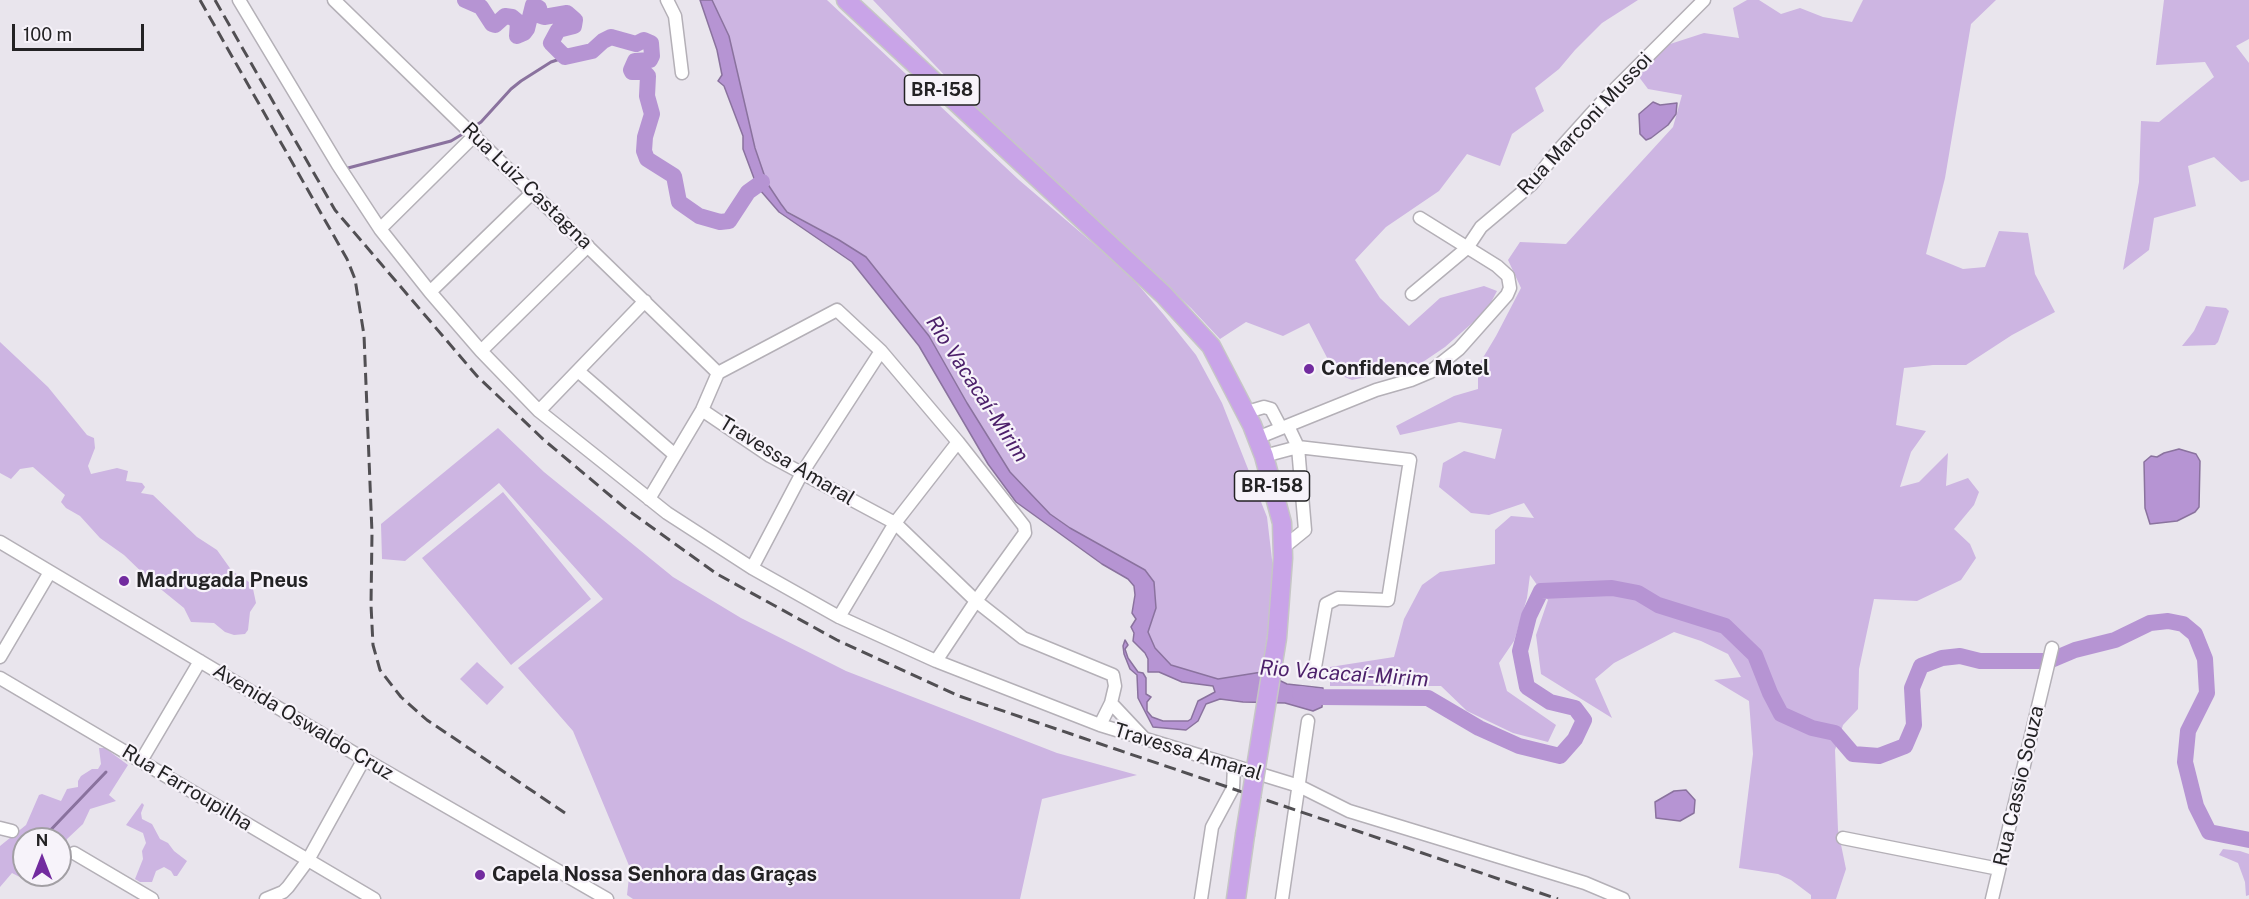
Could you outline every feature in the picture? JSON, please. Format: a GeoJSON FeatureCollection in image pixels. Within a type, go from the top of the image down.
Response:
{"type":"FeatureCollection","features":[{"type":"Feature","properties":{"kind":"highway","name":"BR-158"},"geometry":{"type":"LineString","coordinates":[[846,0],[1163,294],[1211,346],[1247,412],[1264,456],[1282,523],[1284,547],[1277,638],[1236,899]]}},
{"type":"Feature","properties":{"kind":"street"},"geometry":{"type":"LineString","coordinates":[[239,0],[307,115],[380,229],[481,351],[539,411],[667,513],[752,568],[839,617],[936,661],[1100,725]]}},
{"type":"Feature","properties":{"kind":"street","name":"Rua Luiz Castagna"},"geometry":{"type":"LineString","coordinates":[[334,0],[718,373]]}},
{"type":"Feature","properties":{"kind":"street"},"geometry":{"type":"LineString","coordinates":[[667,0],[675,16],[682,73]]}},
{"type":"Feature","properties":{"kind":"street","name":"Rua Marconi Mussoi"},"geometry":{"type":"LineString","coordinates":[[1412,294],[1467,248],[1481,227],[1532,184],[1601,102],[1704,0]]}},
{"type":"Feature","properties":{"kind":"street"},"geometry":{"type":"LineString","coordinates":[[380,229],[475,135]]}},
{"type":"Feature","properties":{"kind":"street"},"geometry":{"type":"LineString","coordinates":[[430,292],[533,192]]}},
{"type":"Feature","properties":{"kind":"street"},"geometry":{"type":"LineString","coordinates":[[1257,438],[1376,390],[1430,372],[1459,349],[1507,295],[1510,288],[1508,276],[1497,266],[1420,218]]}},
{"type":"Feature","properties":{"kind":"street"},"geometry":{"type":"LineString","coordinates":[[481,351],[588,246]]}},
{"type":"Feature","properties":{"kind":"street"},"geometry":{"type":"LineString","coordinates":[[539,411],[645,301]]}},
{"type":"Feature","properties":{"kind":"street"},"geometry":{"type":"LineString","coordinates":[[649,499],[702,410],[718,373],[837,310],[880,351],[958,442],[1024,526],[1025,534],[936,661]]}},
{"type":"Feature","properties":{"kind":"street"},"geometry":{"type":"LineString","coordinates":[[752,568],[802,473],[880,351]]}},
{"type":"Feature","properties":{"kind":"street"},"geometry":{"type":"LineString","coordinates":[[578,371],[675,455]]}},
{"type":"Feature","properties":{"kind":"street"},"geometry":{"type":"LineString","coordinates":[[1247,412],[1264,407],[1271,409],[1298,447],[1305,530],[1284,547]]}},
{"type":"Feature","properties":{"kind":"street","name":"Travessa Amaral"},"geometry":{"type":"LineString","coordinates":[[702,410],[770,456],[896,522],[976,601],[1023,638],[1113,675],[1115,686],[1111,703],[1100,725],[1299,786],[1348,811],[1585,883],[1623,899]]}},
{"type":"Feature","properties":{"kind":"street"},"geometry":{"type":"LineString","coordinates":[[839,617],[896,522],[958,442]]}},
{"type":"Feature","properties":{"kind":"street"},"geometry":{"type":"LineString","coordinates":[[1264,456],[1298,447],[1410,460],[1388,600],[1338,598],[1326,604],[1314,673]]}},
{"type":"Feature","properties":{"kind":"street","name":"Avenida Oswaldo Cruz"},"geometry":{"type":"LineString","coordinates":[[0,542],[364,759],[607,899]]}},
{"type":"Feature","properties":{"kind":"street"},"geometry":{"type":"LineString","coordinates":[[0,657],[50,572]]}},
{"type":"Feature","properties":{"kind":"street","name":"Rua Cassio Souza"},"geometry":{"type":"LineString","coordinates":[[1992,899],[2052,648]]}},
{"type":"Feature","properties":{"kind":"street"},"geometry":{"type":"LineString","coordinates":[[141,761],[201,662]]}},
{"type":"Feature","properties":{"kind":"street","name":"Rua Farroupilha"},"geometry":{"type":"LineString","coordinates":[[0,678],[374,899]]}},
{"type":"Feature","properties":{"kind":"street"},"geometry":{"type":"LineString","coordinates":[[1111,703],[1145,739]]}},
{"type":"Feature","properties":{"kind":"street"},"geometry":{"type":"LineString","coordinates":[[1282,899],[1308,721]]}},
{"type":"Feature","properties":{"kind":"street"},"geometry":{"type":"LineString","coordinates":[[266,899],[283,892],[308,860],[364,759]]}},
{"type":"Feature","properties":{"kind":"street"},"geometry":{"type":"LineString","coordinates":[[1201,899],[1212,827],[1233,788],[1234,766]]}},
{"type":"Feature","properties":{"kind":"street"},"geometry":{"type":"LineString","coordinates":[[1843,838],[1999,869]]}},
{"type":"Feature","properties":{"kind":"street"},"geometry":{"type":"LineString","coordinates":[[74,853],[152,899]]}},
{"type":"Feature","properties":{"kind":"shaded area","name":"Rio Vacacaí-Mirim"},"geometry":{"type":"Polygon","coordinates":[[[700,0],[712,0],[729,36],[755,148],[767,183],[781,204],[787,212],[866,257],[929,336],[1010,472],[1050,514],[1070,528],[1145,570],[1154,582],[1156,608],[1148,632],[1155,648],[1171,665],[1218,679],[1262,672],[1287,684],[1323,688],[1322,707],[1313,711],[1285,703],[1220,699],[1206,704],[1198,721],[1186,730],[1153,727],[1138,698],[1137,675],[1130,669],[1124,654],[1125,640],[1128,645],[1125,649],[1128,658],[1138,672],[1143,673],[1146,678],[1146,694],[1151,697],[1147,702],[1147,711],[1152,717],[1163,721],[1188,721],[1198,701],[1215,692],[1213,686],[1182,682],[1159,672],[1148,672],[1148,659],[1133,641],[1134,633],[1131,627],[1136,619],[1132,613],[1134,586],[1128,579],[1102,564],[1016,502],[988,464],[919,346],[852,262],[779,212],[760,190],[754,189],[755,181],[743,149],[743,136],[724,86],[718,81],[722,75],[717,50],[700,0]]]}},
{"type":"Feature","properties":{"kind":"shaded area"},"geometry":{"type":"Polygon","coordinates":[[[712,0],[827,0],[1019,180],[1128,273],[1164,315],[1196,355],[1222,403],[1267,517],[1273,568],[1271,609],[1262,672],[1218,679],[1171,665],[1155,648],[1148,632],[1156,608],[1154,582],[1145,570],[1070,528],[1050,514],[1010,472],[929,336],[866,257],[787,211],[781,204],[767,183],[755,148],[729,36],[712,0]]]}},
{"type":"Feature","properties":{"kind":"shaded area"},"geometry":{"type":"Polygon","coordinates":[[[873,0],[1638,0],[1602,23],[1559,69],[1535,88],[1544,111],[1512,134],[1500,166],[1467,154],[1439,191],[1386,227],[1355,260],[1380,298],[1409,326],[1440,298],[1484,286],[1497,291],[1487,310],[1445,347],[1417,366],[1352,380],[1335,373],[1309,323],[1283,336],[1246,322],[1220,339],[1191,308],[968,100],[873,0]]]}},
{"type":"Feature","properties":{"kind":"shaded area"},"geometry":{"type":"Polygon","coordinates":[[[1747,0],[1759,0],[1781,14],[1800,8],[1823,17],[1852,22],[1863,0],[1996,0],[1971,24],[1945,178],[1926,254],[1963,269],[1985,267],[1999,231],[2028,233],[2035,274],[2055,312],[2012,335],[1966,365],[1904,368],[1896,425],[1926,431],[1911,452],[1900,487],[1919,482],[1948,453],[1946,486],[1968,478],[1979,492],[1974,505],[1954,529],[1970,544],[1976,558],[1961,580],[1917,601],[1874,599],[1859,669],[1858,709],[1843,725],[1835,750],[1838,830],[1846,869],[1836,899],[1811,899],[1811,895],[1791,880],[1778,874],[1739,868],[1753,754],[1749,701],[1714,680],[1741,677],[1728,654],[1701,641],[1674,632],[1614,663],[1595,679],[1612,718],[1541,674],[1536,635],[1548,600],[1530,575],[1527,598],[1514,641],[1499,663],[1507,691],[1556,725],[1548,742],[1513,733],[1467,711],[1441,686],[1330,686],[1330,667],[1394,657],[1404,619],[1422,585],[1440,572],[1495,564],[1495,530],[1511,516],[1534,518],[1524,503],[1489,515],[1471,513],[1439,487],[1443,463],[1464,451],[1495,459],[1502,429],[1459,422],[1400,435],[1396,426],[1454,396],[1478,389],[1478,366],[1521,288],[1508,260],[1520,242],[1566,244],[1673,127],[1682,95],[1648,89],[1636,73],[1667,45],[1704,33],[1739,38],[1733,8],[1747,0]]]}},
{"type":"Feature","properties":{"kind":"shaded area"},"geometry":{"type":"Polygon","coordinates":[[[2164,0],[2249,0],[2249,39],[2236,46],[2249,63],[2249,180],[2241,182],[2214,157],[2188,166],[2196,206],[2154,218],[2149,250],[2123,270],[2139,182],[2141,121],[2159,122],[2214,77],[2205,62],[2156,65],[2164,0]]]}},
{"type":"Feature","properties":{"kind":"shaded area"},"geometry":{"type":"Polygon","coordinates":[[[1653,102],[1660,105],[1677,103],[1676,114],[1668,125],[1646,140],[1640,134],[1639,114],[1653,102]]]}},
{"type":"Feature","properties":{"kind":"shaded area"},"geometry":{"type":"Polygon","coordinates":[[[2206,306],[2226,308],[2229,311],[2218,342],[2215,345],[2182,346],[2194,331],[2206,306]]]}},
{"type":"Feature","properties":{"kind":"shaded area"},"geometry":{"type":"Polygon","coordinates":[[[0,342],[48,387],[87,435],[94,438],[95,448],[88,466],[91,474],[117,468],[128,471],[126,481],[142,483],[145,487],[141,493],[153,495],[197,537],[217,550],[232,571],[252,584],[256,603],[250,612],[248,630],[245,634],[234,635],[225,632],[214,623],[191,622],[184,608],[124,555],[100,538],[80,516],[66,508],[61,502],[65,495],[33,467],[20,469],[11,479],[0,473],[0,342]]]}},
{"type":"Feature","properties":{"kind":"shaded area"},"geometry":{"type":"Polygon","coordinates":[[[498,428],[544,472],[673,577],[741,618],[846,671],[1057,753],[1137,775],[1042,799],[1020,899],[633,899],[627,895],[630,868],[573,731],[518,668],[603,599],[499,483],[405,561],[382,559],[381,524],[498,428]]]}},
{"type":"Feature","properties":{"kind":"shaded area"},"geometry":{"type":"Polygon","coordinates":[[[2179,449],[2196,454],[2200,461],[2199,507],[2195,512],[2177,521],[2150,524],[2145,508],[2144,462],[2151,456],[2157,457],[2179,449]]]}},
{"type":"Feature","properties":{"kind":"shaded area"},"geometry":{"type":"Polygon","coordinates":[[[503,492],[591,599],[511,665],[422,558],[503,492]]]}},
{"type":"Feature","properties":{"kind":"shaded area"},"geometry":{"type":"Polygon","coordinates":[[[477,662],[504,687],[487,705],[460,679],[477,662]]]}},
{"type":"Feature","properties":{"kind":"shaded area"},"geometry":{"type":"Polygon","coordinates":[[[99,748],[105,748],[128,765],[109,795],[116,801],[90,809],[83,824],[72,834],[72,827],[24,827],[39,795],[61,801],[67,789],[78,787],[81,776],[92,769],[98,769],[101,764],[99,748]]]}},
{"type":"Feature","properties":{"kind":"shaded area"},"geometry":{"type":"Polygon","coordinates":[[[1686,790],[1695,800],[1694,813],[1680,821],[1656,818],[1655,802],[1674,791],[1686,790]]]}},
{"type":"Feature","properties":{"kind":"shaded area"},"geometry":{"type":"Polygon","coordinates":[[[142,803],[144,805],[141,813],[142,819],[152,824],[160,839],[168,843],[187,861],[177,876],[164,867],[156,871],[152,882],[140,882],[135,879],[143,859],[142,851],[146,843],[143,833],[126,825],[142,803]]]}},
{"type":"Feature","properties":{"kind":"shaded area"},"geometry":{"type":"Polygon","coordinates":[[[12,836],[12,873],[0,887],[0,846],[12,836]]]}},
{"type":"Feature","properties":{"kind":"shaded area"},"geometry":{"type":"Polygon","coordinates":[[[2223,849],[2249,854],[2249,895],[2246,896],[2245,882],[2238,863],[2219,855],[2223,849]]]}},
{"type":"Feature","properties":{"kind":"waterway"},"geometry":{"type":"LineString","coordinates":[[465,0],[481,7],[492,24],[495,25],[505,16],[512,17],[518,22],[517,36],[527,29],[533,5],[539,8],[541,16],[544,17],[567,13],[575,20],[574,26],[558,30],[551,43],[565,57],[592,51],[611,37],[636,44],[644,40],[651,43],[650,60],[635,61],[631,70],[632,72],[644,72],[648,76],[647,96],[652,114],[645,137],[644,151],[647,159],[674,176],[679,202],[699,216],[720,222],[729,221],[748,192],[762,182]]}},
{"type":"Feature","properties":{"kind":"waterway"},"geometry":{"type":"LineString","coordinates":[[472,128],[481,122],[521,81],[551,62],[569,56]]}},
{"type":"Feature","properties":{"kind":"waterway"},"geometry":{"type":"LineString","coordinates":[[348,168],[451,141],[466,132]]}},
{"type":"Feature","properties":{"kind":"waterway","name":"Rio Vacacaí-Mirim"},"geometry":{"type":"LineString","coordinates":[[1300,694],[1322,697],[1428,698],[1479,728],[1519,746],[1560,756],[1575,739],[1584,720],[1575,708],[1550,702],[1527,687],[1520,651],[1529,616],[1541,591],[1612,588],[1638,593],[1658,605],[1725,626],[1755,655],[1781,714],[1812,728],[1835,733],[1853,754],[1879,756],[1905,746],[1914,725],[1912,688],[1921,666],[1942,658],[1960,656],[1980,661],[2049,661],[2075,650],[2115,640],[2150,623],[2168,621],[2183,624],[2195,634],[2205,659],[2207,693],[2188,731],[2185,762],[2196,806],[2209,832],[2249,840]]}},
{"type":"Feature","properties":{"kind":"waterway"},"geometry":{"type":"LineString","coordinates":[[53,827],[106,772]]}},
{"type":"Feature","properties":{"kind":"railway"},"geometry":{"type":"LineString","coordinates":[[200,0],[347,259],[355,279],[364,335],[372,533],[371,605],[373,645],[380,670],[401,697],[427,720],[565,813]]}},
{"type":"Feature","properties":{"kind":"railway"},"geometry":{"type":"LineString","coordinates":[[215,0],[335,210],[477,376],[544,440],[625,508],[717,574],[837,640],[959,696],[1558,899]]}},
{"type":"Feature","properties":{"kind":"place","name":"Confidence Motel"},"geometry":{"type":"Point","coordinates":[1309,369]}},
{"type":"Feature","properties":{"kind":"place","name":"Madrugada Pneus"},"geometry":{"type":"Point","coordinates":[124,581]}},
{"type":"Feature","properties":{"kind":"place","name":"Capela Nossa Senhora das Graças"},"geometry":{"type":"Point","coordinates":[480,875]}}]}
